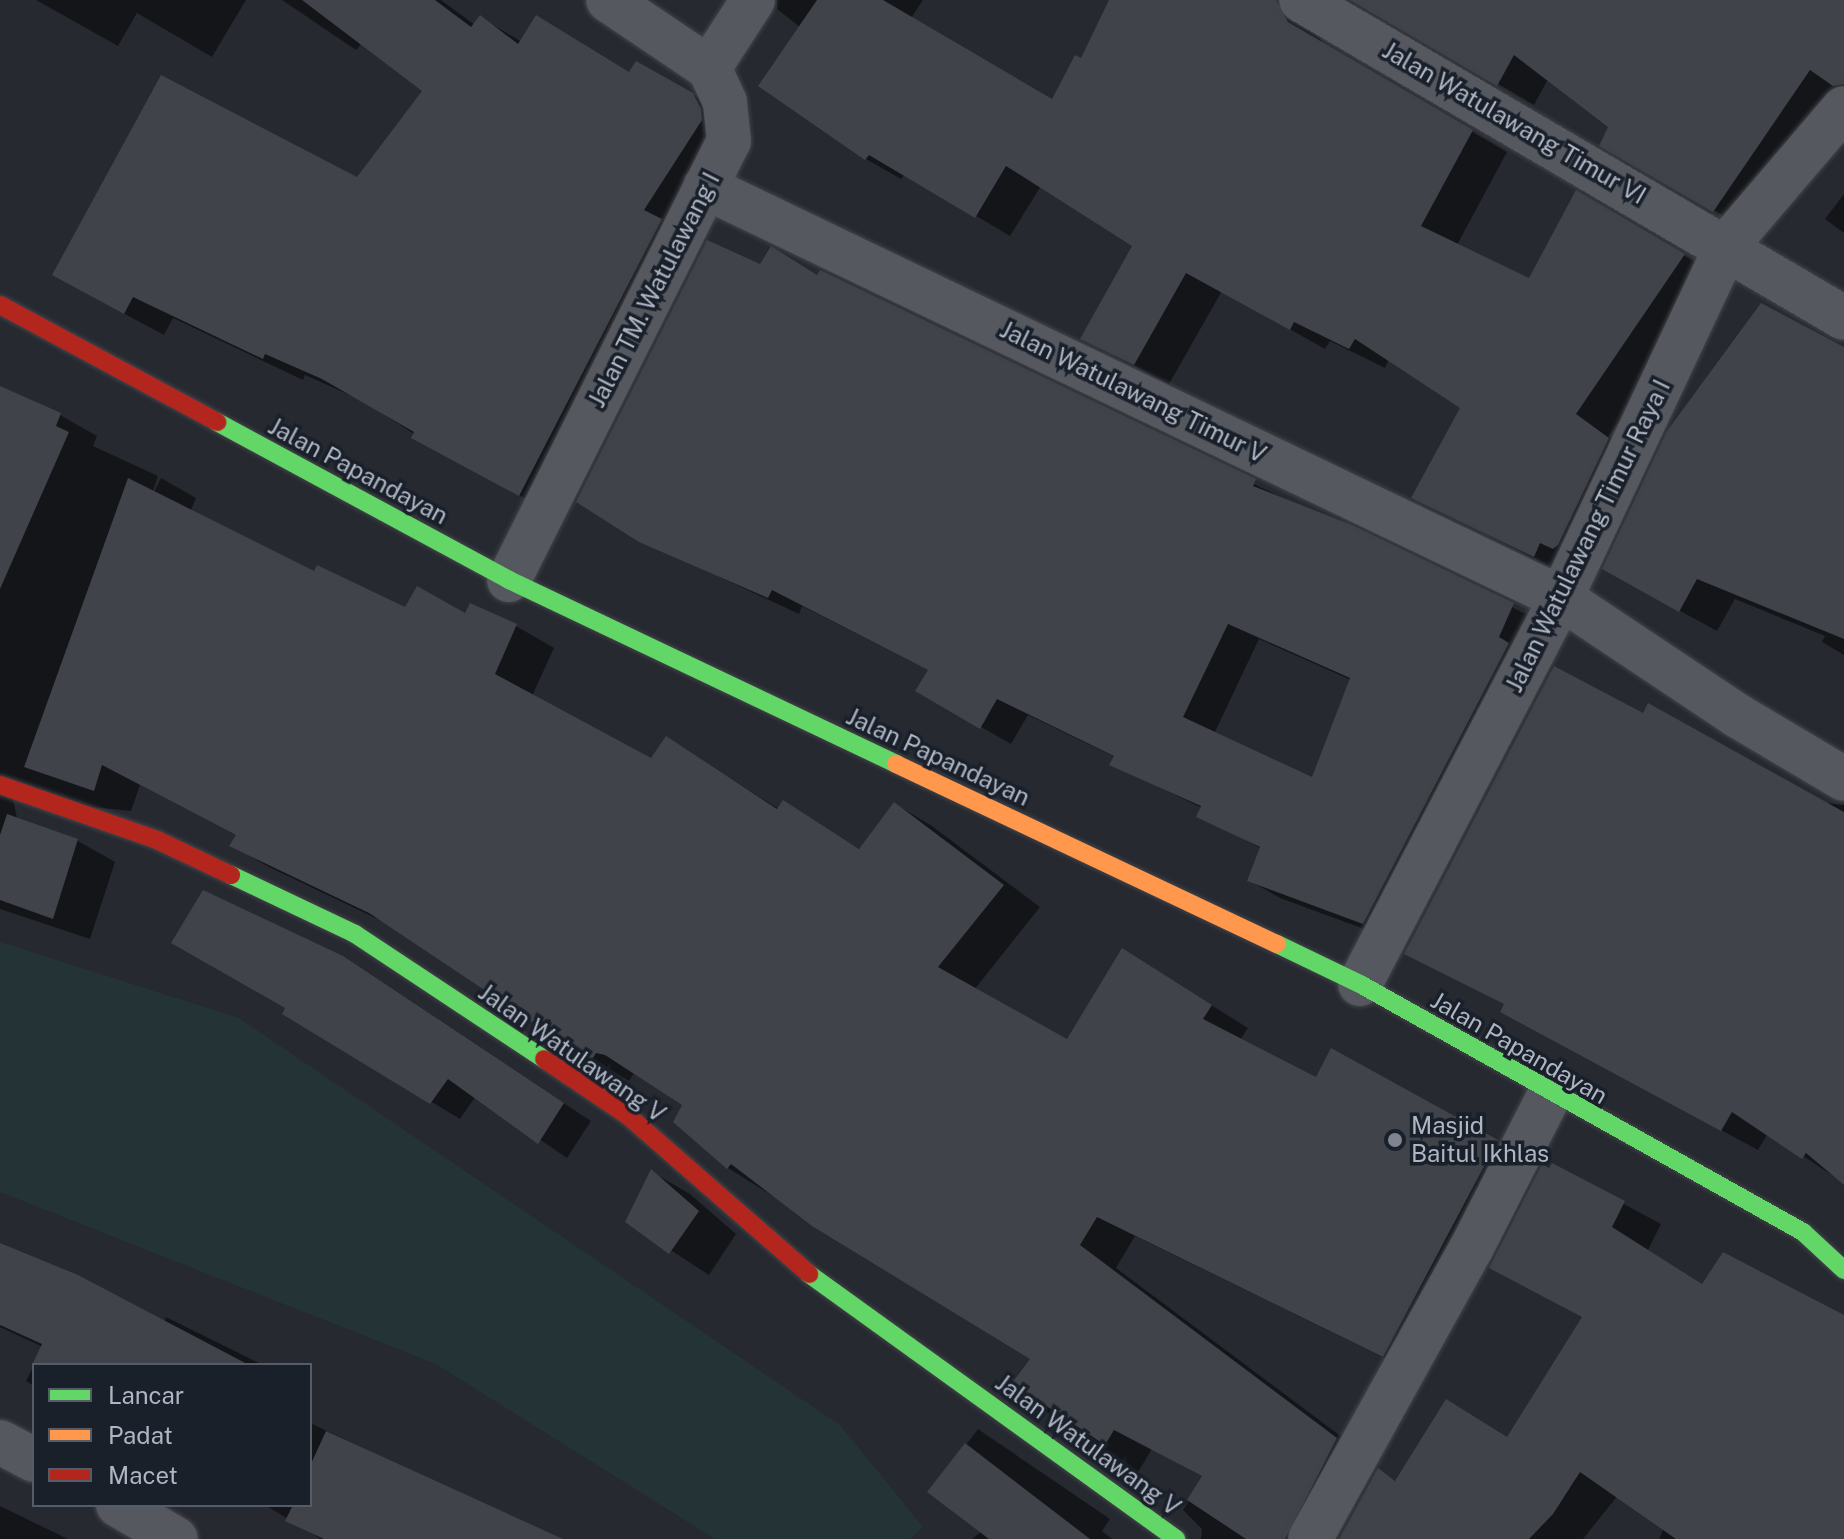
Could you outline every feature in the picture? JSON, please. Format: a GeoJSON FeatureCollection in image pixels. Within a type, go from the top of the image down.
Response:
{"type":"FeatureCollection","features":[{"type":"Feature","properties":{"kind":"main road","name":"Jalan Papandayan"},"geometry":{"type":"LineString","coordinates":[[0,305],[509,580],[1360,984],[1550,1094],[1803,1232],[1844,1270]]}},
{"type":"Feature","properties":{"kind":"main road","name":"Jalan Watulawang V"},"geometry":{"type":"LineString","coordinates":[[0,785],[157,840],[355,934],[627,1115],[808,1273],[1177,1539]]}},
{"type":"Feature","properties":{"kind":"street"},"geometry":{"type":"LineString","coordinates":[[608,0],[709,68],[753,0]]}},
{"type":"Feature","properties":{"kind":"street","name":"Jalan Watulawang Timur VI"},"geometry":{"type":"LineString","coordinates":[[1301,0],[1727,245],[1844,318]]}},
{"type":"Feature","properties":{"kind":"street","name":"Jalan TM. Watulawang I"},"geometry":{"type":"LineString","coordinates":[[509,580],[729,141],[725,102],[709,68]]}},
{"type":"Feature","properties":{"kind":"street","name":"Jalan Watulawang Timur Raya I"},"geometry":{"type":"LineString","coordinates":[[1360,984],[1561,598],[1727,245],[1844,108]]}},
{"type":"Feature","properties":{"kind":"street","name":"Jalan Watulawang Timur V"},"geometry":{"type":"LineString","coordinates":[[705,187],[1561,598],[1738,716],[1844,779]]}},
{"type":"Feature","properties":{"kind":"street"},"geometry":{"type":"LineString","coordinates":[[1310,1539],[1471,1249],[1550,1094]]}},
{"type":"Feature","properties":{"kind":"street"},"geometry":{"type":"LineString","coordinates":[[0,1442],[32,1459]]}},
{"type":"Feature","properties":{"kind":"shaded area"},"geometry":{"type":"Polygon","coordinates":[[[0,942],[239,1018],[840,1425],[923,1527],[910,1539],[715,1539],[436,1364],[0,1192],[0,942]]]}},
{"type":"Feature","properties":{"kind":"building"},"geometry":{"type":"Polygon","coordinates":[[[302,0],[435,0],[471,27],[480,15],[518,44],[536,15],[629,72],[636,61],[693,93],[701,109],[702,120],[644,210],[662,219],[519,496],[411,438],[414,432],[322,379],[265,354],[263,359],[133,297],[124,314],[52,275],[161,75],[357,177],[422,91],[302,0]]]}},
{"type":"Feature","properties":{"kind":"building"},"geometry":{"type":"Polygon","coordinates":[[[817,0],[883,0],[1052,99],[1075,55],[1081,58],[1109,0],[1276,0],[1288,22],[1473,130],[1421,226],[1529,278],[1576,190],[1685,254],[1576,414],[1609,438],[1558,545],[1553,549],[1540,543],[1534,557],[1411,498],[1460,408],[1355,339],[1349,349],[1294,322],[1290,330],[1186,273],[1134,365],[1080,339],[1132,246],[1006,166],[975,218],[869,155],[865,160],[758,86],[817,0]]]}},
{"type":"Feature","properties":{"kind":"building"},"geometry":{"type":"Polygon","coordinates":[[[1350,0],[1844,0],[1844,84],[1833,86],[1810,70],[1713,212],[1599,146],[1608,127],[1514,55],[1497,86],[1350,0]]]}},
{"type":"Feature","properties":{"kind":"building"},"geometry":{"type":"Polygon","coordinates":[[[707,240],[760,264],[771,246],[817,275],[820,270],[1256,479],[1253,486],[1352,525],[1514,603],[1499,637],[1509,643],[1363,924],[1247,881],[1260,847],[1196,817],[1201,806],[1109,765],[1114,756],[997,699],[980,729],[915,691],[928,670],[772,590],[768,598],[639,542],[576,502],[707,240]],[[1228,624],[1183,717],[1312,777],[1350,678],[1228,624]]]}},
{"type":"Feature","properties":{"kind":"building"},"geometry":{"type":"Polygon","coordinates":[[[1761,303],[1844,347],[1844,639],[1697,579],[1679,612],[1602,569],[1667,431],[1761,303]]]}},
{"type":"Feature","properties":{"kind":"building"},"geometry":{"type":"Polygon","coordinates":[[[0,386],[61,413],[56,426],[69,432],[0,589],[0,386]]]}},
{"type":"Feature","properties":{"kind":"building"},"geometry":{"type":"Polygon","coordinates":[[[128,478],[314,571],[317,565],[405,607],[417,586],[465,613],[470,603],[517,624],[495,674],[651,758],[666,736],[777,809],[783,800],[859,849],[894,802],[1004,885],[938,967],[1067,1039],[1122,948],[1212,1005],[1203,1019],[1316,1077],[1331,1048],[1498,1140],[1383,1357],[1097,1217],[1080,1245],[1337,1438],[1285,1539],[1246,1539],[1187,1500],[1202,1476],[1114,1430],[1105,1445],[1012,1383],[1030,1359],[812,1226],[731,1164],[727,1169],[673,1122],[682,1105],[605,1055],[596,1053],[591,1061],[369,913],[229,846],[236,835],[102,765],[94,791],[24,767],[128,478]]]}},
{"type":"Feature","properties":{"kind":"building"},"geometry":{"type":"Polygon","coordinates":[[[1554,666],[1643,713],[1648,703],[1844,812],[1844,1185],[1806,1153],[1802,1159],[1732,1112],[1721,1131],[1500,1012],[1504,1004],[1404,954],[1554,666]]]}},
{"type":"Feature","properties":{"kind":"building"},"geometry":{"type":"Polygon","coordinates":[[[7,814],[78,839],[53,919],[0,900],[0,835],[7,814]]]}},
{"type":"Feature","properties":{"kind":"building"},"geometry":{"type":"Polygon","coordinates":[[[203,890],[343,956],[564,1103],[538,1144],[448,1079],[430,1104],[282,1014],[285,1008],[171,943],[203,890]]]}},
{"type":"Feature","properties":{"kind":"building"},"geometry":{"type":"Polygon","coordinates":[[[1552,1163],[1625,1201],[1612,1227],[1702,1284],[1723,1252],[1844,1315],[1844,1539],[1676,1539],[1580,1472],[1553,1514],[1529,1539],[1339,1539],[1378,1468],[1395,1481],[1446,1399],[1507,1437],[1582,1317],[1489,1268],[1542,1164],[1549,1168],[1552,1163]]]}},
{"type":"Feature","properties":{"kind":"building"},"geometry":{"type":"Polygon","coordinates":[[[651,1169],[699,1211],[669,1254],[625,1222],[651,1169]]]}},
{"type":"Feature","properties":{"kind":"building"},"geometry":{"type":"Polygon","coordinates":[[[0,1243],[78,1275],[245,1363],[33,1363],[42,1344],[0,1325],[0,1243]]]}},
{"type":"Feature","properties":{"kind":"building"},"geometry":{"type":"Polygon","coordinates":[[[326,1431],[563,1539],[324,1539],[285,1521],[292,1507],[312,1507],[312,1462],[326,1431]]]}},
{"type":"Feature","properties":{"kind":"building"},"geometry":{"type":"Polygon","coordinates":[[[965,1443],[1090,1539],[989,1539],[927,1492],[965,1443]]]}},
{"type":"Feature","properties":{"kind":"traffic: fast"},"geometry":{"type":"LineString","coordinates":[[217,422],[509,580],[896,764]]}},
{"type":"Feature","properties":{"kind":"traffic: fast"},"geometry":{"type":"LineString","coordinates":[[231,875],[355,934],[544,1059]]}},
{"type":"Feature","properties":{"kind":"traffic: fast"},"geometry":{"type":"LineString","coordinates":[[1277,944],[1360,984],[1803,1232],[1844,1270]]}},
{"type":"Feature","properties":{"kind":"traffic: fast"},"geometry":{"type":"LineString","coordinates":[[809,1274],[1177,1539]]}},
{"type":"Feature","properties":{"kind":"traffic: slow"},"geometry":{"type":"LineString","coordinates":[[896,764],[1277,944]]}},
{"type":"Feature","properties":{"kind":"traffic: jam"},"geometry":{"type":"LineString","coordinates":[[0,305],[217,422]]}},
{"type":"Feature","properties":{"kind":"traffic: jam"},"geometry":{"type":"LineString","coordinates":[[0,785],[157,840],[231,875]]}},
{"type":"Feature","properties":{"kind":"traffic: jam"},"geometry":{"type":"LineString","coordinates":[[544,1059],[627,1115],[809,1274]]}},
{"type":"Feature","properties":{"kind":"place","name":"Masjid Baitul Ikhlas"},"geometry":{"type":"Point","coordinates":[1395,1140]}}]}
